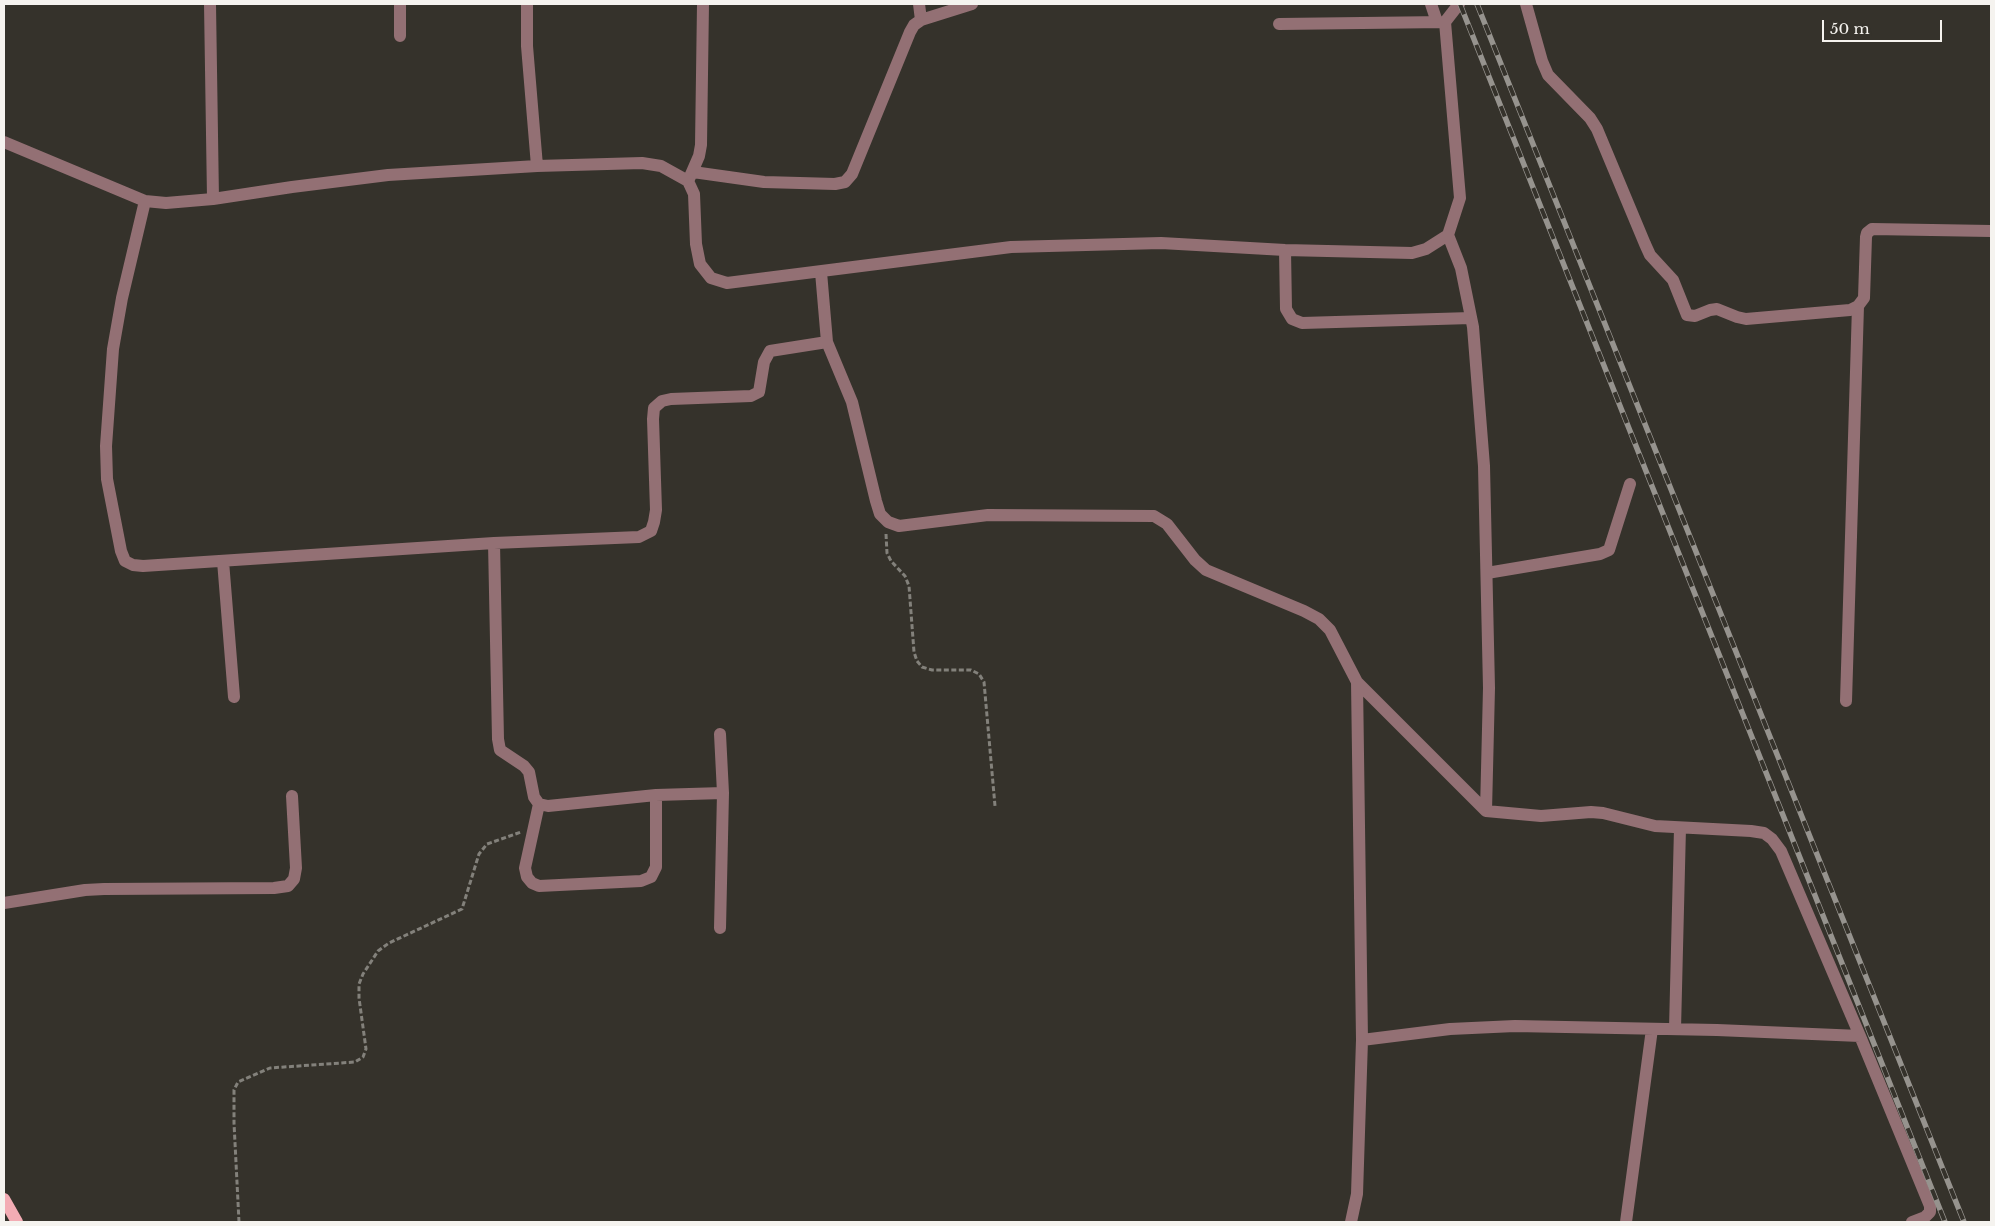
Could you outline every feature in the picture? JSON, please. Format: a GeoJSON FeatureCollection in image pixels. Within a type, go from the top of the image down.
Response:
{"type":"FeatureCollection","features":[{"type":"Feature","properties":{"kind":"main road"},"geometry":{"type":"LineString","coordinates":[[4,1199],[17,1222]]}},
{"type":"Feature","properties":{"kind":"street"},"geometry":{"type":"LineString","coordinates":[[210,4],[213,199]]}},
{"type":"Feature","properties":{"kind":"street"},"geometry":{"type":"LineString","coordinates":[[400,4],[400,36]]}},
{"type":"Feature","properties":{"kind":"street"},"geometry":{"type":"LineString","coordinates":[[527,4],[527,46],[537,166]]}},
{"type":"Feature","properties":{"kind":"street"},"geometry":{"type":"LineString","coordinates":[[703,4],[701,145],[700,156],[690,177],[694,194],[696,244],[700,264],[711,278],[727,283],[1012,247],[1161,243],[1285,250],[1412,253],[1426,249],[1448,235]]}},
{"type":"Feature","properties":{"kind":"street"},"geometry":{"type":"LineString","coordinates":[[918,4],[921,20]]}},
{"type":"Feature","properties":{"kind":"street"},"geometry":{"type":"LineString","coordinates":[[4,142],[145,201],[166,203],[213,199],[388,175],[537,166],[642,163],[661,166],[690,177],[722,175],[756,182],[835,184],[845,182],[852,174],[914,25],[921,20],[972,4]]}},
{"type":"Feature","properties":{"kind":"street"},"geometry":{"type":"LineString","coordinates":[[1431,4],[1441,22],[1460,198],[1448,235],[1461,268],[1471,318],[1484,466],[1489,688],[1486,812]]}},
{"type":"Feature","properties":{"kind":"street"},"geometry":{"type":"LineString","coordinates":[[1279,24],[1441,22],[1459,4]]}},
{"type":"Feature","properties":{"kind":"street"},"geometry":{"type":"LineString","coordinates":[[1526,4],[1542,61],[1548,75],[1590,118],[1597,129],[1644,244],[1650,255],[1673,280],[1687,315],[1695,316],[1710,310],[1717,310],[1746,318],[1850,310],[1858,306],[1864,298],[1866,237],[1867,233],[1872,229],[1991,231]]}},
{"type":"Feature","properties":{"kind":"street"},"geometry":{"type":"LineString","coordinates":[[145,201],[122,298],[114,349],[106,446],[106,479],[112,512],[121,551],[125,561],[133,565],[143,566],[494,543],[639,537],[651,531],[656,510],[654,408],[662,401],[671,399],[751,396],[759,392],[764,362],[770,351],[827,342]]}},
{"type":"Feature","properties":{"kind":"street"},"geometry":{"type":"LineString","coordinates":[[1285,250],[1286,309],[1292,318],[1302,323],[1471,318]]}},
{"type":"Feature","properties":{"kind":"street"},"geometry":{"type":"LineString","coordinates":[[821,272],[827,342],[852,402],[880,514],[888,522],[899,526],[988,515],[1154,516],[1167,524],[1195,560],[1206,570],[1319,619],[1330,630],[1357,682],[1486,812],[1541,816],[1591,812],[1655,826],[1752,831],[1764,833],[1772,839],[1781,851],[1930,1206],[1930,1212],[1925,1217],[1912,1222]]}},
{"type":"Feature","properties":{"kind":"street"},"geometry":{"type":"LineString","coordinates":[[1846,701],[1858,306]]}},
{"type":"Feature","properties":{"kind":"street"},"geometry":{"type":"LineString","coordinates":[[1486,573],[1600,554],[1608,550],[1630,484]]}},
{"type":"Feature","properties":{"kind":"street"},"geometry":{"type":"LineString","coordinates":[[494,543],[498,740],[500,750],[529,772],[534,797],[539,804],[548,806],[656,795],[723,793]]}},
{"type":"Feature","properties":{"kind":"street"},"geometry":{"type":"LineString","coordinates":[[223,561],[234,697]]}},
{"type":"Feature","properties":{"kind":"street"},"geometry":{"type":"LineString","coordinates":[[1351,1222],[1356,1194],[1362,1040],[1357,682]]}},
{"type":"Feature","properties":{"kind":"street"},"geometry":{"type":"LineString","coordinates":[[720,734],[723,793],[720,928]]}},
{"type":"Feature","properties":{"kind":"street"},"geometry":{"type":"LineString","coordinates":[[539,804],[525,868],[527,877],[532,883],[539,886],[641,881],[651,877],[656,867],[656,795]]}},
{"type":"Feature","properties":{"kind":"street"},"geometry":{"type":"LineString","coordinates":[[4,903],[104,889],[274,888],[288,886],[294,879],[296,868],[292,796]]}},
{"type":"Feature","properties":{"kind":"street"},"geometry":{"type":"LineString","coordinates":[[1675,1029],[1680,828]]}},
{"type":"Feature","properties":{"kind":"street"},"geometry":{"type":"LineString","coordinates":[[1362,1040],[1450,1029],[1516,1026],[1675,1029],[1860,1036]]}},
{"type":"Feature","properties":{"kind":"street"},"geometry":{"type":"LineString","coordinates":[[1626,1222],[1652,1029]]}},
{"type":"Feature","properties":{"kind":"path"},"geometry":{"type":"LineString","coordinates":[[888,522],[885,545],[886,553],[905,576],[909,586],[914,652],[917,661],[922,667],[932,670],[971,670],[978,674],[984,682],[996,806]]}},
{"type":"Feature","properties":{"kind":"path"},"geometry":{"type":"LineString","coordinates":[[238,1222],[234,1123],[234,1090],[238,1082],[243,1078],[275,1067],[354,1062],[363,1057],[366,1049],[359,984],[363,974],[378,951],[389,943],[462,909],[479,854],[487,844],[534,827]]}},
{"type":"Feature","properties":{"kind":"railway"},"geometry":{"type":"LineString","coordinates":[[1460,4],[1945,1222]]}},
{"type":"Feature","properties":{"kind":"railway"},"geometry":{"type":"LineString","coordinates":[[1477,4],[1964,1222]]}}]}
